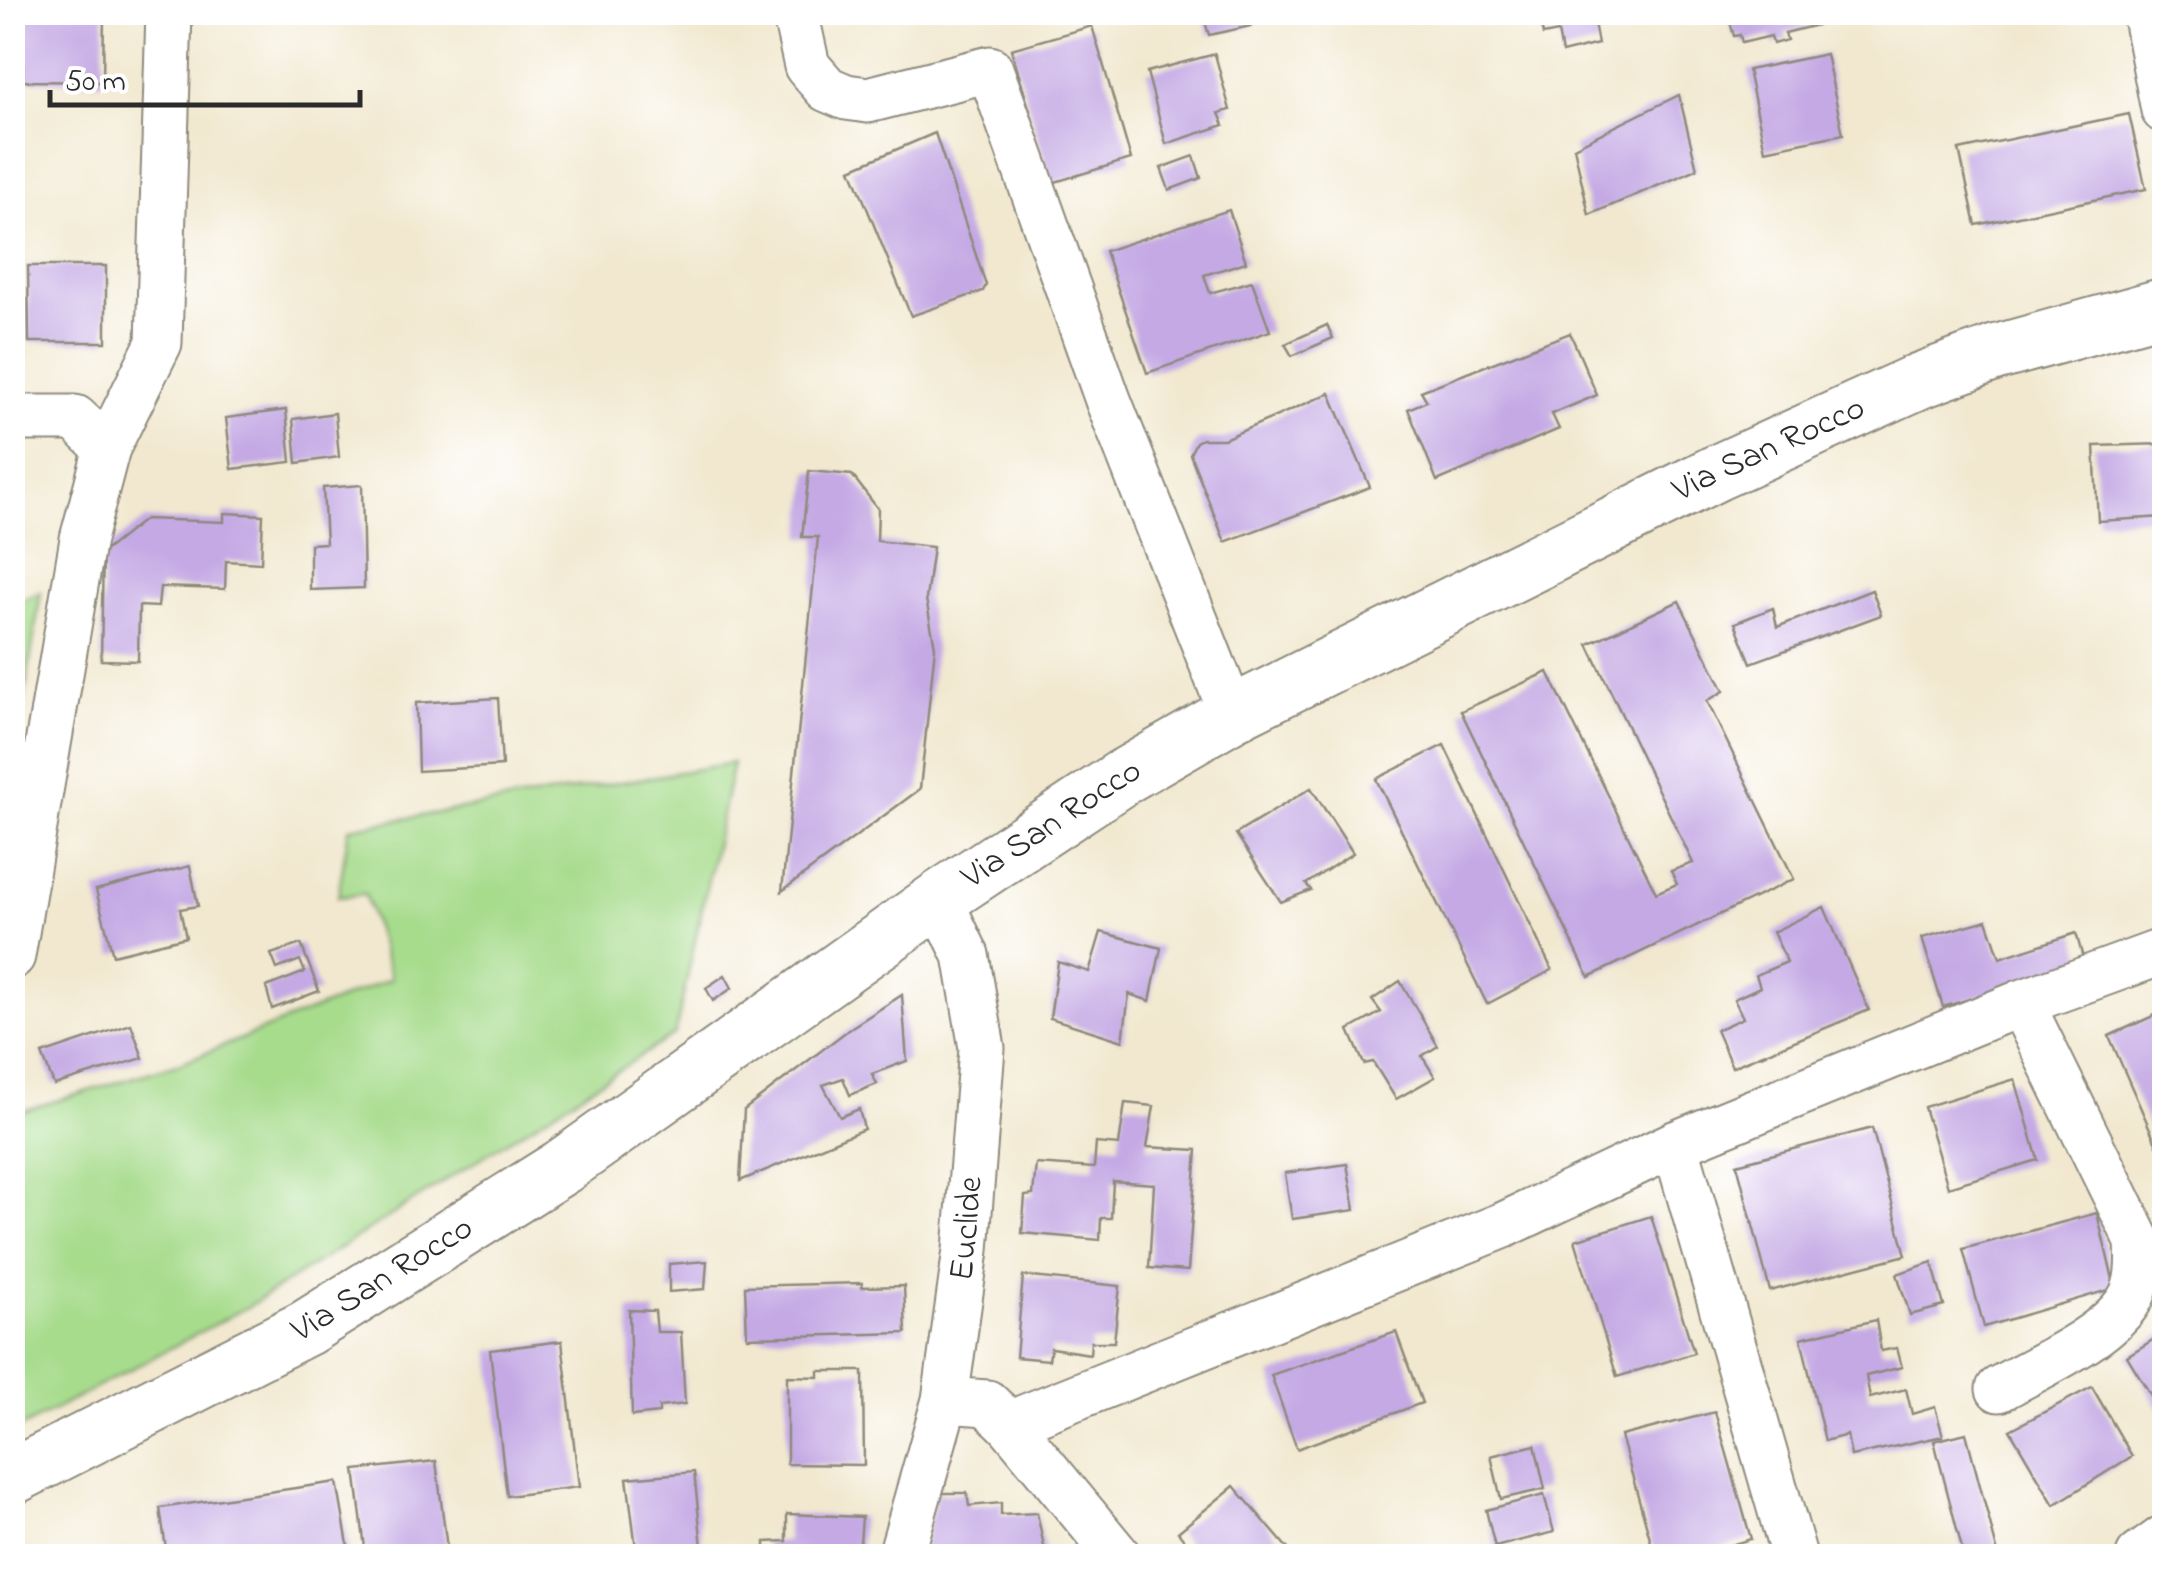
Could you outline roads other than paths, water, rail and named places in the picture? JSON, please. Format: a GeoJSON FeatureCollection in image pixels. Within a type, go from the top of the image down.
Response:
{"type":"FeatureCollection","features":[{"type":"Feature","properties":{"kind":"street"},"geometry":{"type":"LineString","coordinates":[[12,956],[83,538],[107,448],[160,342],[168,12]]}},
{"type":"Feature","properties":{"kind":"street"},"geometry":{"type":"LineString","coordinates":[[795,12],[808,66],[828,90],[846,96],[868,100],[990,69],[1108,400],[1232,714]]}},
{"type":"Feature","properties":{"kind":"street"},"geometry":{"type":"LineString","coordinates":[[2144,12],[2164,110]]}},
{"type":"Feature","properties":{"kind":"street","name":"Via San Rocco"},"geometry":{"type":"LineString","coordinates":[[12,1477],[306,1328],[562,1167],[939,899],[1123,778],[1232,714],[1716,473],[1919,381],[1995,353],[2164,306]]}},
{"type":"Feature","properties":{"kind":"street"},"geometry":{"type":"LineString","coordinates":[[12,418],[75,418],[107,448]]}},
{"type":"Feature","properties":{"kind":"street","name":"Euclide"},"geometry":{"type":"LineString","coordinates":[[901,1556],[945,1400],[966,1250],[982,1048],[966,955],[939,899]]}},
{"type":"Feature","properties":{"kind":"street"},"geometry":{"type":"LineString","coordinates":[[1009,1424],[1504,1226],[1675,1144],[2021,1003],[2164,951]]}},
{"type":"Feature","properties":{"kind":"street"},"geometry":{"type":"LineString","coordinates":[[1998,1388],[2098,1331],[2129,1301],[2140,1268],[2138,1241],[2021,1003]]}},
{"type":"Feature","properties":{"kind":"street"},"geometry":{"type":"LineString","coordinates":[[1675,1144],[1794,1556]]}},
{"type":"Feature","properties":{"kind":"street"},"geometry":{"type":"LineString","coordinates":[[945,1400],[987,1403],[1009,1424],[1118,1556]]}},
{"type":"Feature","properties":{"kind":"street"},"geometry":{"type":"LineString","coordinates":[[2139,1556],[2164,1538]]}}]}
